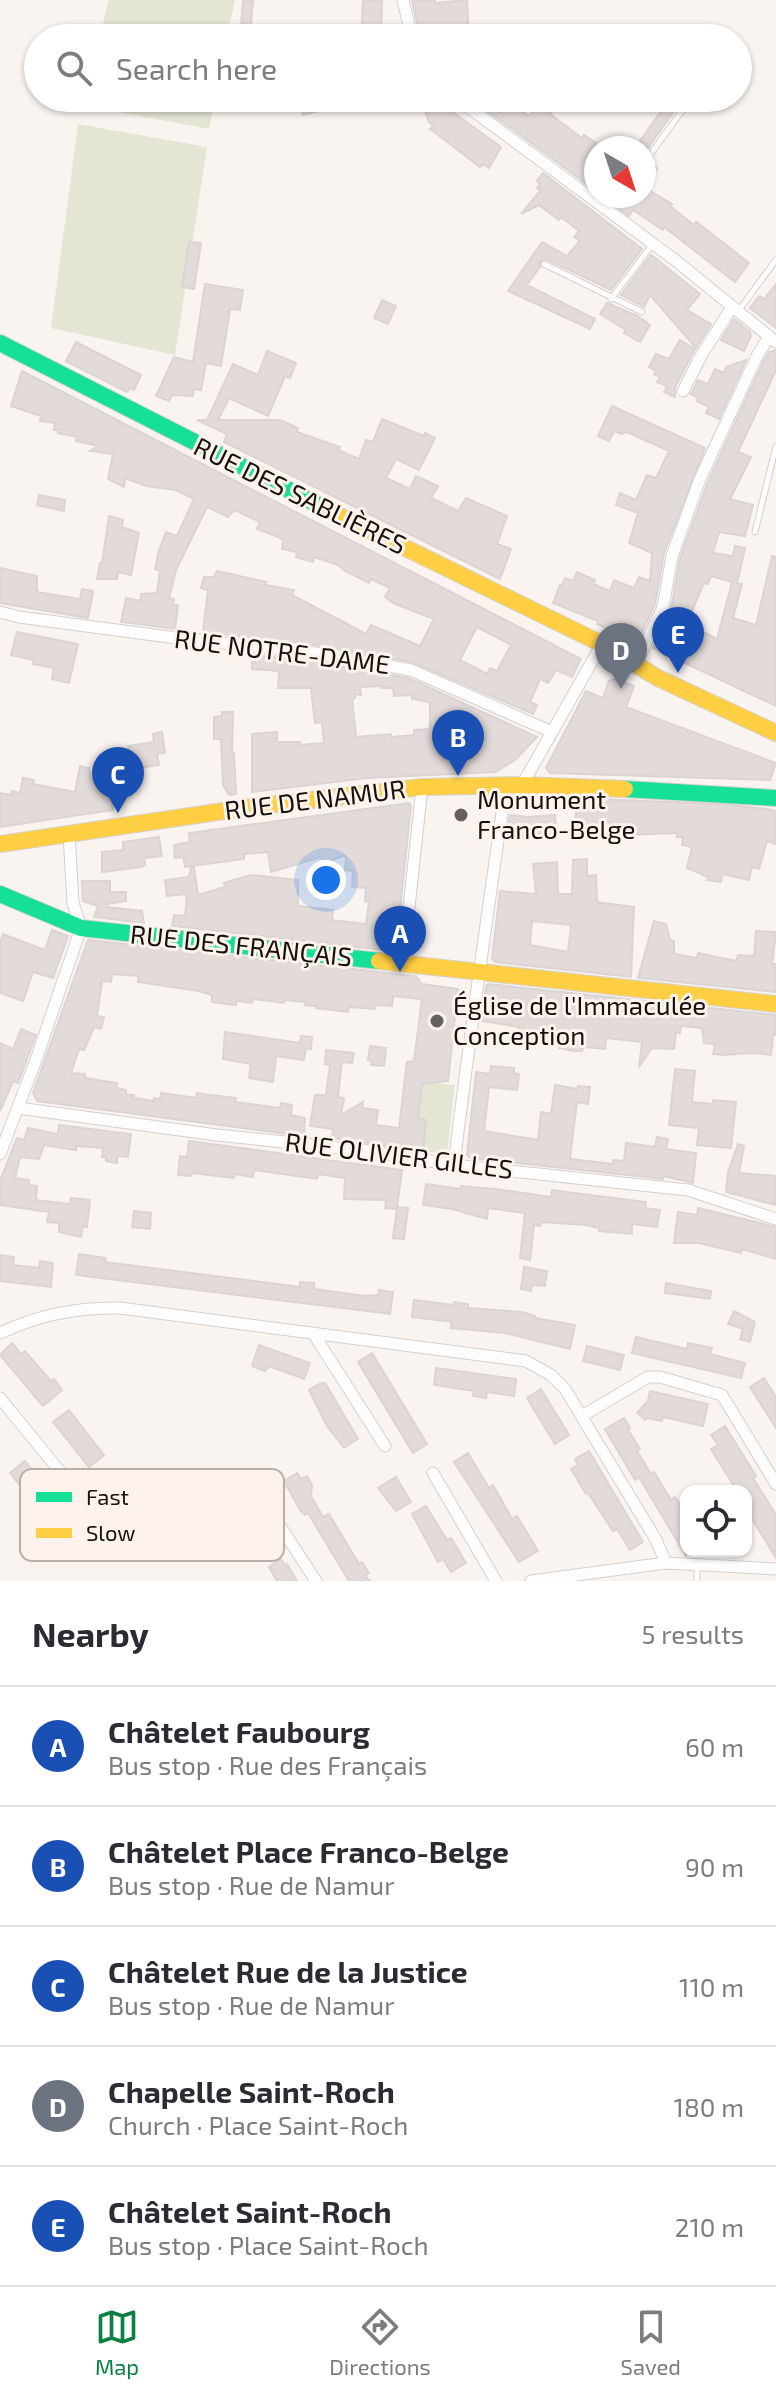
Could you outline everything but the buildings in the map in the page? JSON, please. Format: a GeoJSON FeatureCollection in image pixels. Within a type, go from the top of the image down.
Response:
{"type":"FeatureCollection","features":[{"type":"Feature","properties":{"kind":"main road","name":"RUE DES SABLIÈRES"},"geometry":{"type":"LineString","coordinates":[[0,343],[233,463],[602,644],[658,678],[776,733]]}},
{"type":"Feature","properties":{"kind":"main road","name":"RUE DE NAMUR"},"geometry":{"type":"LineString","coordinates":[[0,844],[251,807],[422,787],[514,785],[776,798]]}},
{"type":"Feature","properties":{"kind":"main road","name":"RUE DES FRANÇAIS"},"geometry":{"type":"LineString","coordinates":[[0,894],[81,928],[776,1004]]}},
{"type":"Feature","properties":{"kind":"street"},"geometry":{"type":"LineString","coordinates":[[403,0],[409,24]]}},
{"type":"Feature","properties":{"kind":"street"},"geometry":{"type":"LineString","coordinates":[[475,112],[653,244],[773,339],[758,354],[700,479],[672,556],[663,607],[636,664]]}},
{"type":"Feature","properties":{"kind":"street"},"geometry":{"type":"LineString","coordinates":[[683,391],[702,354],[735,309]]}},
{"type":"Feature","properties":{"kind":"street","name":"RUE NOTRE-DAME"},"geometry":{"type":"LineString","coordinates":[[0,612],[176,638],[309,652],[411,670],[552,732]]}},
{"type":"Feature","properties":{"kind":"street"},"geometry":{"type":"LineString","coordinates":[[454,1165],[478,972],[514,785],[552,732],[602,644]]}},
{"type":"Feature","properties":{"kind":"street"},"geometry":{"type":"LineString","coordinates":[[403,963],[422,787]]}},
{"type":"Feature","properties":{"kind":"street"},"geometry":{"type":"LineString","coordinates":[[0,1154],[81,928],[73,903],[69,834]]}},
{"type":"Feature","properties":{"kind":"street","name":"RUE OLIVIER GILLES"},"geometry":{"type":"LineString","coordinates":[[18,1108],[217,1135],[370,1151],[454,1165],[688,1190],[776,1219]]}},
{"type":"Feature","properties":{"kind":"street"},"geometry":{"type":"LineString","coordinates":[[0,1333],[46,1316],[98,1307],[526,1361],[551,1375],[565,1389],[655,1538],[666,1563]]}},
{"type":"Feature","properties":{"kind":"street"},"geometry":{"type":"LineString","coordinates":[[313,1333],[385,1446]]}},
{"type":"Feature","properties":{"kind":"street"},"geometry":{"type":"LineString","coordinates":[[582,1416],[648,1377],[660,1377],[722,1395],[776,1484]]}},
{"type":"Feature","properties":{"kind":"street"},"geometry":{"type":"LineString","coordinates":[[0,1398],[58,1469]]}},
{"type":"Feature","properties":{"kind":"street"},"geometry":{"type":"LineString","coordinates":[[433,1473],[496,1581]]}},
{"type":"Feature","properties":{"kind":"street"},"geometry":{"type":"LineString","coordinates":[[284,1532],[316,1581]]}},
{"type":"Feature","properties":{"kind":"street"},"geometry":{"type":"LineString","coordinates":[[531,1581],[574,1578],[666,1563],[776,1569]]}},
{"type":"Feature","properties":{"kind":"lane"},"geometry":{"type":"LineString","coordinates":[[656,146],[681,112]]}},
{"type":"Feature","properties":{"kind":"lane"},"geometry":{"type":"LineString","coordinates":[[611,299],[653,244]]}},
{"type":"Feature","properties":{"kind":"lane"},"geometry":{"type":"LineString","coordinates":[[735,309],[776,260]]}},
{"type":"Feature","properties":{"kind":"lane"},"geometry":{"type":"LineString","coordinates":[[544,264],[642,312]]}},
{"type":"Feature","properties":{"kind":"lane"},"geometry":{"type":"LineString","coordinates":[[755,532],[776,446]]}},
{"type":"Feature","properties":{"kind":"lane"},"geometry":{"type":"LineString","coordinates":[[697,1581],[698,1565]]}},
{"type":"Feature","properties":{"kind":"green space"},"geometry":{"type":"Polygon","coordinates":[[[108,0],[235,0],[230,24],[103,24],[108,0]]]}},
{"type":"Feature","properties":{"kind":"green space"},"geometry":{"type":"Polygon","coordinates":[[[119,112],[212,112],[209,129],[119,112]]]}},
{"type":"Feature","properties":{"kind":"green space"},"geometry":{"type":"Polygon","coordinates":[[[78,124],[207,147],[175,355],[51,328],[78,124]]]}},
{"type":"Feature","properties":{"kind":"green space"},"geometry":{"type":"Polygon","coordinates":[[[405,1073],[419,1074],[422,1082],[455,1085],[447,1154],[398,1148],[405,1073]]]}},
{"type":"Feature","properties":{"kind":"traffic: fast"},"geometry":{"type":"LineString","coordinates":[[0,343],[334,513]]}},
{"type":"Feature","properties":{"kind":"traffic: fast"},"geometry":{"type":"LineString","coordinates":[[625,789],[776,798]]}},
{"type":"Feature","properties":{"kind":"traffic: fast"},"geometry":{"type":"LineString","coordinates":[[0,894],[81,928],[379,961]]}},
{"type":"Feature","properties":{"kind":"traffic: slow"},"geometry":{"type":"LineString","coordinates":[[334,513],[602,644],[658,678],[776,733]]}},
{"type":"Feature","properties":{"kind":"traffic: slow"},"geometry":{"type":"LineString","coordinates":[[0,844],[251,807],[422,787],[522,785],[625,789]]}},
{"type":"Feature","properties":{"kind":"traffic: slow"},"geometry":{"type":"LineString","coordinates":[[379,961],[776,1004]]}},
{"type":"Feature","properties":{"kind":"place","name":"Châtelet Saint-Roch"},"geometry":{"type":"Point","coordinates":[678,673]}},
{"type":"Feature","properties":{"kind":"place","name":"Chapelle Saint-Roch"},"geometry":{"type":"Point","coordinates":[621,689]}},
{"type":"Feature","properties":{"kind":"place","name":"Châtelet Place Franco-Belge"},"geometry":{"type":"Point","coordinates":[458,776]}},
{"type":"Feature","properties":{"kind":"place","name":"Châtelet Rue de la Justice"},"geometry":{"type":"Point","coordinates":[118,813]}},
{"type":"Feature","properties":{"kind":"place","name":"Monument Franco-Belge"},"geometry":{"type":"Point","coordinates":[461,815]}},
{"type":"Feature","properties":{"kind":"place","name":"Châtelet Faubourg"},"geometry":{"type":"Point","coordinates":[400,972]}},
{"type":"Feature","properties":{"kind":"place","name":"Église de l'Immaculée Conception"},"geometry":{"type":"Point","coordinates":[437,1021]}}]}
